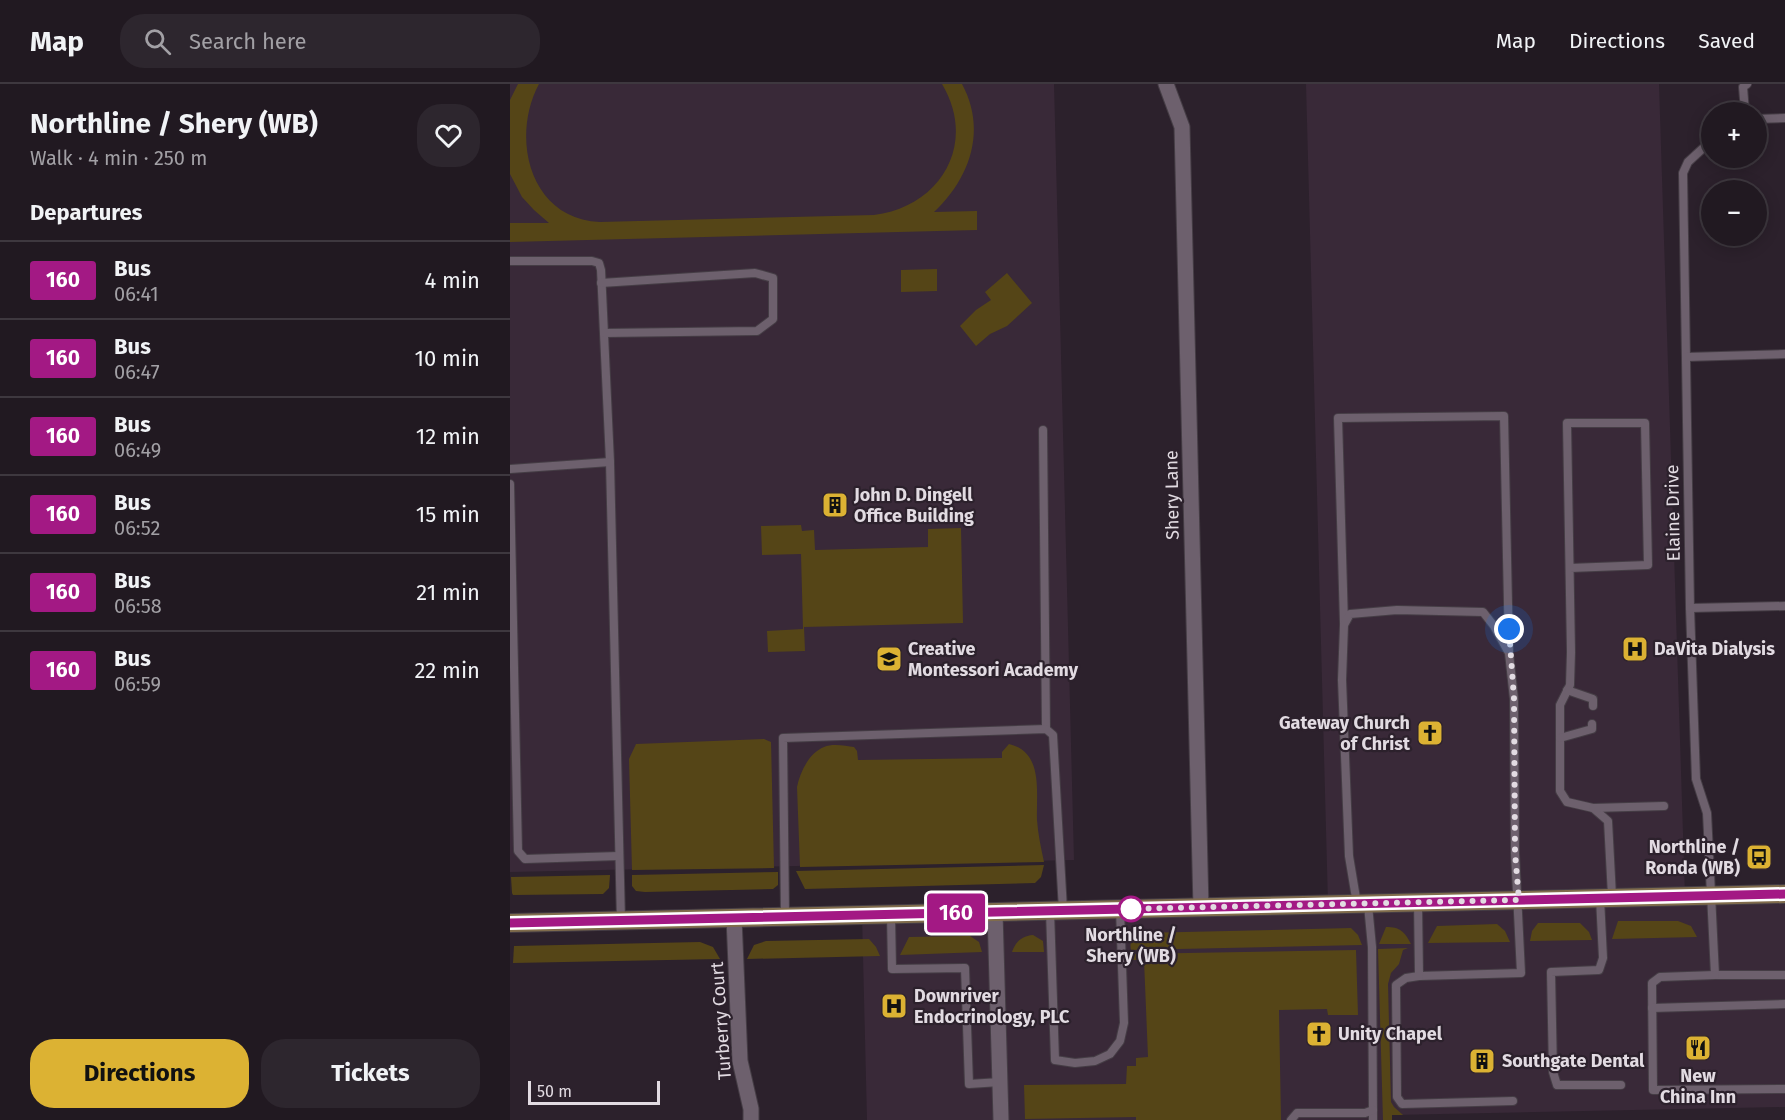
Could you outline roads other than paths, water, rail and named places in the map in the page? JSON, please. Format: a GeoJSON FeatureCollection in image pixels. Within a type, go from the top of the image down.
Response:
{"type":"FeatureCollection","features":[{"type":"Feature","properties":{"kind":"main road"},"geometry":{"type":"LineString","coordinates":[[510,923],[1785,894]]}},
{"type":"Feature","properties":{"kind":"street","name":"Shery Lane"},"geometry":{"type":"LineString","coordinates":[[1166,84],[1182,127],[1202,908]]}},
{"type":"Feature","properties":{"kind":"street"},"geometry":{"type":"LineString","coordinates":[[995,912],[1001,1120]]}},
{"type":"Feature","properties":{"kind":"street","name":"Turberry Court"},"geometry":{"type":"LineString","coordinates":[[734,918],[740,1061],[751,1110],[751,1120]]}},
{"type":"Feature","properties":{"kind":"lane"},"geometry":{"type":"LineString","coordinates":[[1744,102],[1743,87],[1747,84]]}},
{"type":"Feature","properties":{"kind":"lane"},"geometry":{"type":"LineString","coordinates":[[1767,119],[1785,118]]}},
{"type":"Feature","properties":{"kind":"lane","name":"Elaine Drive"},"geometry":{"type":"LineString","coordinates":[[1701,150],[1688,162],[1683,173],[1690,608],[1696,779],[1707,813],[1715,975]]}},
{"type":"Feature","properties":{"kind":"lane"},"geometry":{"type":"LineString","coordinates":[[510,261],[592,261],[599,263],[610,462],[621,921]]}},
{"type":"Feature","properties":{"kind":"lane"},"geometry":{"type":"LineString","coordinates":[[601,282],[755,273],[772,278],[773,320],[758,332],[604,333]]}},
{"type":"Feature","properties":{"kind":"lane"},"geometry":{"type":"LineString","coordinates":[[1686,357],[1785,354]]}},
{"type":"Feature","properties":{"kind":"lane"},"geometry":{"type":"LineString","coordinates":[[1373,1120],[1372,947],[1363,903],[1349,856],[1342,680],[1344,625],[1338,418],[1504,416],[1509,652],[1514,699],[1515,853],[1521,973],[1419,976],[1406,978],[1396,985],[1398,1098],[1402,1104],[1513,1101]]}},
{"type":"Feature","properties":{"kind":"lane"},"geometry":{"type":"LineString","coordinates":[[1570,568],[1648,565],[1645,423],[1567,423],[1571,652],[1569,685],[1560,705],[1560,791],[1567,802],[1593,808],[1664,806]]}},
{"type":"Feature","properties":{"kind":"lane"},"geometry":{"type":"LineString","coordinates":[[1043,430],[1046,729]]}},
{"type":"Feature","properties":{"kind":"lane"},"geometry":{"type":"LineString","coordinates":[[510,469],[610,462]]}},
{"type":"Feature","properties":{"kind":"lane"},"geometry":{"type":"LineString","coordinates":[[510,484],[518,850],[525,859],[619,856]]}},
{"type":"Feature","properties":{"kind":"lane"},"geometry":{"type":"LineString","coordinates":[[1690,608],[1785,606]]}},
{"type":"Feature","properties":{"kind":"lane"},"geometry":{"type":"LineString","coordinates":[[1344,625],[1350,614],[1397,610],[1483,612],[1509,652]]}},
{"type":"Feature","properties":{"kind":"lane"},"geometry":{"type":"LineString","coordinates":[[1567,690],[1593,699],[1593,706]]}},
{"type":"Feature","properties":{"kind":"lane"},"geometry":{"type":"LineString","coordinates":[[1560,738],[1592,729],[1592,724]]}},
{"type":"Feature","properties":{"kind":"lane"},"geometry":{"type":"LineString","coordinates":[[785,916],[783,738],[1046,729],[1053,735],[1056,911],[1055,1060],[1075,1063],[1095,1061],[1110,1054],[1120,1041],[1123,1033],[1124,1004],[1120,909]]}},
{"type":"Feature","properties":{"kind":"lane"},"geometry":{"type":"LineString","coordinates":[[1593,808],[1608,821],[1603,958],[1599,970],[1551,972],[1553,1072],[1557,1085],[1621,1085]]}},
{"type":"Feature","properties":{"kind":"lane"},"geometry":{"type":"LineString","coordinates":[[1418,902],[1419,976]]}},
{"type":"Feature","properties":{"kind":"lane"},"geometry":{"type":"LineString","coordinates":[[891,914],[892,969],[965,968],[969,1084],[1000,1082]]}},
{"type":"Feature","properties":{"kind":"lane"},"geometry":{"type":"LineString","coordinates":[[1785,975],[1660,977],[1652,983],[1653,1090],[1785,1089]]}},
{"type":"Feature","properties":{"kind":"lane"},"geometry":{"type":"LineString","coordinates":[[1652,1008],[1785,1004]]}},
{"type":"Feature","properties":{"kind":"lane"},"geometry":{"type":"LineString","coordinates":[[1291,1120],[1297,1113],[1365,1113],[1373,1110]]}},
{"type":"Feature","properties":{"kind":"place","name":"John D. Dingell Office Building"},"geometry":{"type":"Point","coordinates":[835,505]}},
{"type":"Feature","properties":{"kind":"place","name":"DaVita Dialysis"},"geometry":{"type":"Point","coordinates":[1635,649]}},
{"type":"Feature","properties":{"kind":"place","name":"Creative Montessori Academy"},"geometry":{"type":"Point","coordinates":[889,659]}},
{"type":"Feature","properties":{"kind":"place","name":"Gateway Church of Christ"},"geometry":{"type":"Point","coordinates":[1430,733]}},
{"type":"Feature","properties":{"kind":"place","name":"Northline / Ronda (WB)"},"geometry":{"type":"Point","coordinates":[1759,857]}},
{"type":"Feature","properties":{"kind":"place","name":"Northline / Shery (WB)"},"geometry":{"type":"Point","coordinates":[1131,909]}},
{"type":"Feature","properties":{"kind":"place","name":"Downriver Endocrinology, PLC"},"geometry":{"type":"Point","coordinates":[894,1006]}},
{"type":"Feature","properties":{"kind":"place","name":"Unity Chapel"},"geometry":{"type":"Point","coordinates":[1319,1034]}},
{"type":"Feature","properties":{"kind":"place","name":"New China Inn"},"geometry":{"type":"Point","coordinates":[1698,1048]}},
{"type":"Feature","properties":{"kind":"place","name":"Southgate Dental"},"geometry":{"type":"Point","coordinates":[1482,1061]}}]}
